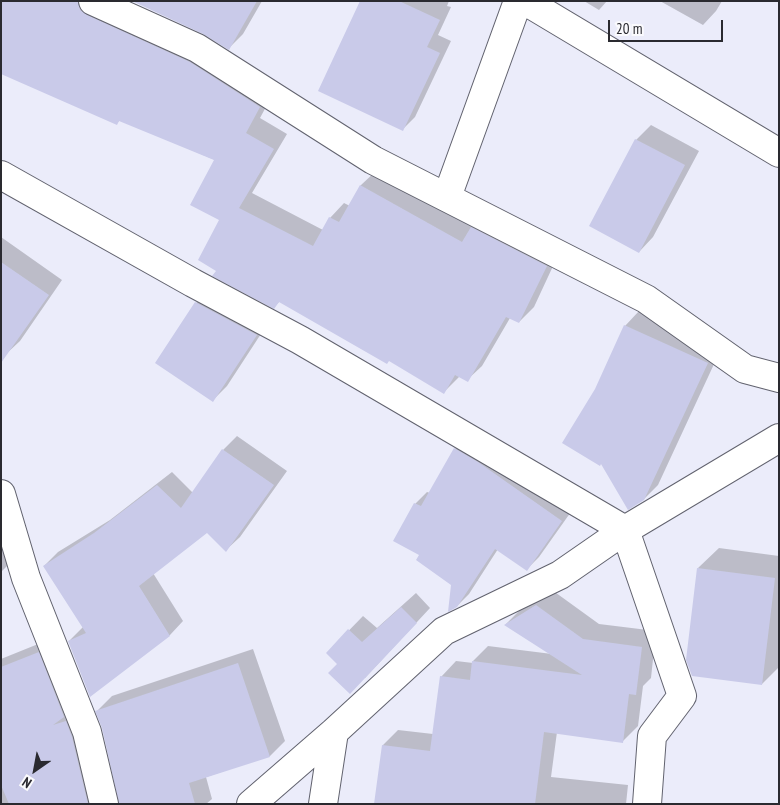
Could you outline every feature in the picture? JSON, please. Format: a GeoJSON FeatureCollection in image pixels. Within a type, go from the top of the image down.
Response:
{"type":"FeatureCollection","features":[{"type":"Feature","properties":{"kind":"street"},"geometry":{"type":"LineString","coordinates":[[93,1],[197,48],[373,160],[646,299],[745,369],[779,378]]}},
{"type":"Feature","properties":{"kind":"street"},"geometry":{"type":"LineString","coordinates":[[447,197],[518,1]]}},
{"type":"Feature","properties":{"kind":"street"},"geometry":{"type":"LineString","coordinates":[[525,1],[779,153]]}},
{"type":"Feature","properties":{"kind":"street"},"geometry":{"type":"LineString","coordinates":[[1,175],[193,283],[300,340],[625,530],[682,696],[652,736],[647,804]]}},
{"type":"Feature","properties":{"kind":"street"},"geometry":{"type":"LineString","coordinates":[[251,804],[334,732],[444,631],[560,576],[625,530],[779,438]]}},
{"type":"Feature","properties":{"kind":"street"},"geometry":{"type":"LineString","coordinates":[[1,494],[26,578],[86,732],[104,804]]}},
{"type":"Feature","properties":{"kind":"street"},"geometry":{"type":"LineString","coordinates":[[323,804],[334,732]]}},
{"type":"Feature","properties":{"kind":"building"},"geometry":{"type":"Polygon","coordinates":[[[1,1],[78,1],[80,10],[87,15],[190,62],[260,107],[246,133],[274,149],[239,208],[313,246],[329,217],[339,222],[360,185],[462,242],[471,227],[547,266],[519,323],[506,317],[468,382],[455,375],[444,394],[389,361],[387,364],[279,302],[274,309],[212,276],[216,271],[198,260],[219,220],[190,205],[214,160],[119,121],[117,125],[1,74],[1,1]]]}},
{"type":"Feature","properties":{"kind":"building"},"geometry":{"type":"Polygon","coordinates":[[[132,1],[257,1],[229,50],[203,34],[132,1]]]}},
{"type":"Feature","properties":{"kind":"building"},"geometry":{"type":"Polygon","coordinates":[[[360,1],[399,1],[440,20],[427,47],[440,53],[403,131],[318,91],[360,1]]]}},
{"type":"Feature","properties":{"kind":"building"},"geometry":{"type":"Polygon","coordinates":[[[635,139],[685,165],[639,253],[589,226],[635,139]]]}},
{"type":"Feature","properties":{"kind":"building"},"geometry":{"type":"Polygon","coordinates":[[[1,262],[49,295],[1,363],[1,262]]]}},
{"type":"Feature","properties":{"kind":"building"},"geometry":{"type":"Polygon","coordinates":[[[195,302],[257,335],[213,402],[155,363],[195,302]]]}},
{"type":"Feature","properties":{"kind":"building"},"geometry":{"type":"Polygon","coordinates":[[[624,325],[708,363],[644,500],[628,510],[601,464],[600,466],[562,443],[595,389],[624,325]]]}},
{"type":"Feature","properties":{"kind":"building"},"geometry":{"type":"Polygon","coordinates":[[[454,448],[478,462],[562,521],[527,571],[495,549],[457,607],[448,612],[451,585],[416,560],[419,555],[393,541],[414,503],[421,506],[454,448]]]}},
{"type":"Feature","properties":{"kind":"building"},"geometry":{"type":"Polygon","coordinates":[[[222,449],[274,485],[226,552],[207,533],[139,586],[170,636],[90,697],[68,641],[86,633],[43,566],[94,533],[157,485],[181,508],[222,449]]]}},
{"type":"Feature","properties":{"kind":"building"},"geometry":{"type":"Polygon","coordinates":[[[697,568],[775,578],[762,685],[692,676],[686,660],[697,568]]]}},
{"type":"Feature","properties":{"kind":"building"},"geometry":{"type":"Polygon","coordinates":[[[536,605],[583,639],[642,647],[636,695],[629,694],[623,743],[544,732],[535,804],[374,804],[382,745],[430,751],[440,676],[470,680],[472,661],[582,675],[504,625],[536,605]]]}},
{"type":"Feature","properties":{"kind":"building"},"geometry":{"type":"Polygon","coordinates":[[[401,607],[417,623],[350,694],[328,673],[337,664],[326,653],[348,629],[362,642],[401,607]]]}},
{"type":"Feature","properties":{"kind":"building"},"geometry":{"type":"Polygon","coordinates":[[[39,652],[64,717],[53,725],[66,721],[72,737],[88,804],[9,804],[1,785],[1,667],[39,652]]]}},
{"type":"Feature","properties":{"kind":"building"},"geometry":{"type":"Polygon","coordinates":[[[238,663],[270,757],[189,783],[195,804],[119,804],[102,728],[95,711],[238,663]]]}}]}
